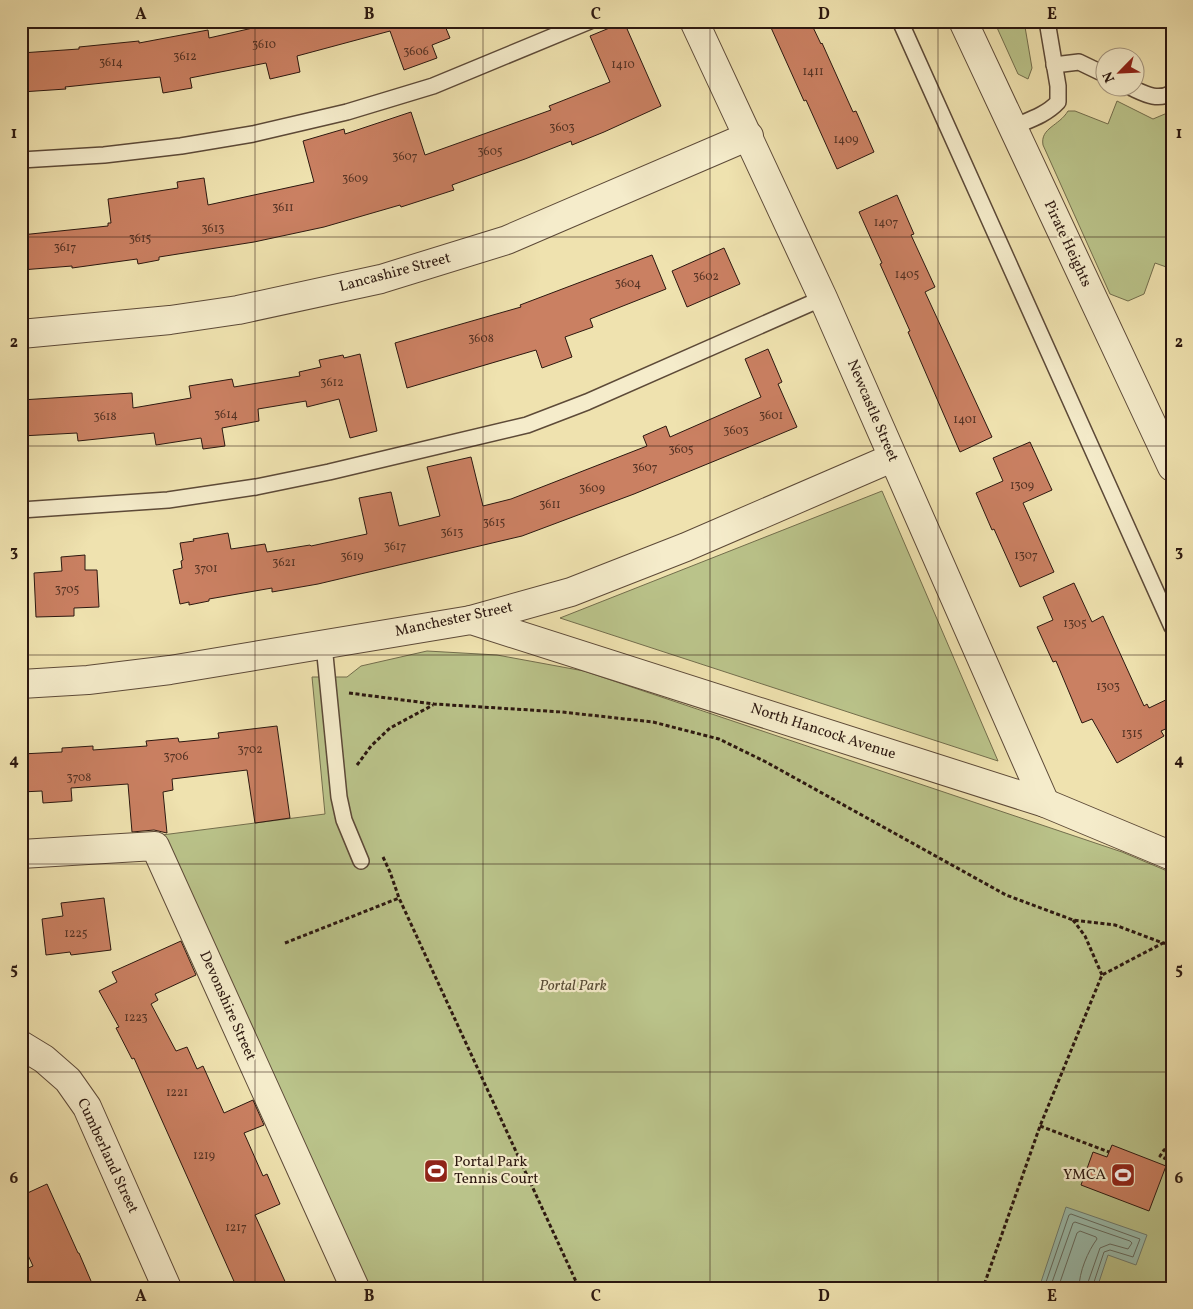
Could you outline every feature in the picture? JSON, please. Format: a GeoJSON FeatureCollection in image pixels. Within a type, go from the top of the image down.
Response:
{"type":"FeatureCollection","features":[{"type":"Feature","properties":{"kind":"street","name":"Newcastle Street"},"geometry":{"type":"LineString","coordinates":[[694,21],[823,298],[1044,803]]}},
{"type":"Feature","properties":{"kind":"street","name":"Pirate Heights"},"geometry":{"type":"LineString","coordinates":[[963,21],[1172,468]]}},
{"type":"Feature","properties":{"kind":"street","name":"Lancashire Street"},"geometry":{"type":"LineString","coordinates":[[21,334],[170,320],[218,313],[381,279],[507,240],[749,136]]}},
{"type":"Feature","properties":{"kind":"street","name":"Manchester Street"},"geometry":{"type":"LineString","coordinates":[[21,684],[97,679],[324,645],[470,620],[580,588],[686,547],[892,458]]}},
{"type":"Feature","properties":{"kind":"street","name":"North Hancock Avenue"},"geometry":{"type":"LineString","coordinates":[[470,620],[1044,803],[1172,856]]}},
{"type":"Feature","properties":{"kind":"street","name":"Devonshire Street"},"geometry":{"type":"LineString","coordinates":[[21,854],[155,846],[355,1288]]}},
{"type":"Feature","properties":{"kind":"street","name":"Cumberland Street"},"geometry":{"type":"LineString","coordinates":[[21,1045],[44,1059],[68,1080],[87,1107],[167,1288]]}},
{"type":"Feature","properties":{"kind":"lane"},"geometry":{"type":"LineString","coordinates":[[21,160],[104,155],[181,146],[253,134],[347,112],[433,86],[590,21]]}},
{"type":"Feature","properties":{"kind":"lane"},"geometry":{"type":"LineString","coordinates":[[900,21],[1172,627]]}},
{"type":"Feature","properties":{"kind":"lane"},"geometry":{"type":"LineString","coordinates":[[1013,127],[1053,108],[1058,102],[1047,21]]}},
{"type":"Feature","properties":{"kind":"lane"},"geometry":{"type":"LineString","coordinates":[[1054,65],[1079,62],[1096,70]]}},
{"type":"Feature","properties":{"kind":"lane"},"geometry":{"type":"LineString","coordinates":[[1146,94],[1156,98],[1163,98],[1172,93]]}},
{"type":"Feature","properties":{"kind":"lane"},"geometry":{"type":"LineString","coordinates":[[21,510],[168,500],[256,487],[329,472],[527,425],[587,402],[823,298]]}},
{"type":"Feature","properties":{"kind":"lane"},"geometry":{"type":"LineString","coordinates":[[324,645],[339,797],[344,820],[361,861]]}},
{"type":"Feature","properties":{"kind":"path"},"geometry":{"type":"LineString","coordinates":[[348,702],[348,692],[434,704],[562,712],[653,722],[719,739],[766,762],[1006,895],[1073,920],[1116,925],[1162,943],[1172,944]]}},
{"type":"Feature","properties":{"kind":"path"},"geometry":{"type":"LineString","coordinates":[[352,772],[371,746],[390,728],[434,704]]}},
{"type":"Feature","properties":{"kind":"path"},"geometry":{"type":"LineString","coordinates":[[383,855],[399,898],[580,1288]]}},
{"type":"Feature","properties":{"kind":"path"},"geometry":{"type":"LineString","coordinates":[[285,942],[399,898]]}},
{"type":"Feature","properties":{"kind":"path"},"geometry":{"type":"LineString","coordinates":[[1073,920],[1085,936],[1102,975]]}},
{"type":"Feature","properties":{"kind":"path"},"geometry":{"type":"LineString","coordinates":[[983,1288],[1040,1126],[1102,975],[1162,943]]}},
{"type":"Feature","properties":{"kind":"path"},"geometry":{"type":"LineString","coordinates":[[1040,1126],[1109,1152]]}},
{"type":"Feature","properties":{"kind":"path"},"geometry":{"type":"LineString","coordinates":[[1172,1148],[1164,1150],[1160,1156],[1172,1162]]}},
{"type":"Feature","properties":{"kind":"green space"},"geometry":{"type":"Polygon","coordinates":[[[994,21],[1024,21],[1032,68],[1028,79],[1018,74],[994,21]]]}},
{"type":"Feature","properties":{"kind":"green space"},"geometry":{"type":"Polygon","coordinates":[[[1117,101],[1153,119],[1172,111],[1172,269],[1155,263],[1144,294],[1128,301],[1110,294],[1043,145],[1044,135],[1068,111],[1075,111],[1108,124],[1117,101]]]}},
{"type":"Feature","properties":{"kind":"green space"},"geometry":{"type":"Polygon","coordinates":[[[882,491],[998,761],[560,618],[882,491]]]}},
{"type":"Feature","properties":{"kind":"green space","name":"Portal Park"},"geometry":{"type":"Polygon","coordinates":[[[427,651],[497,655],[584,671],[1122,852],[1172,873],[1172,1288],[367,1288],[162,835],[325,814],[312,677],[347,677],[361,666],[427,651]]]}},
{"type":"Feature","properties":{"kind":"water"},"geometry":{"type":"Polygon","coordinates":[[[1066,1207],[1147,1235],[1136,1265],[1108,1255],[1097,1288],[1039,1288],[1066,1207]]]}},
{"type":"Feature","properties":{"kind":"building"},"geometry":{"type":"Polygon","coordinates":[[[271,21],[443,21],[450,38],[432,45],[437,58],[404,70],[390,31],[297,56],[300,72],[270,79],[266,63],[190,78],[192,88],[163,93],[160,77],[65,87],[66,89],[21,92],[21,53],[79,49],[79,47],[139,41],[139,43],[208,30],[209,38],[257,27],[256,25],[271,21]]]}},
{"type":"Feature","properties":{"kind":"building"},"geometry":{"type":"Polygon","coordinates":[[[768,21],[810,21],[853,112],[856,111],[874,152],[837,169],[768,21]]]}},
{"type":"Feature","properties":{"kind":"building"},"geometry":{"type":"Polygon","coordinates":[[[624,22],[661,106],[604,132],[572,145],[571,141],[452,185],[454,190],[401,207],[400,205],[324,227],[254,242],[159,257],[159,260],[138,264],[137,259],[72,268],[72,266],[21,270],[21,235],[108,226],[108,223],[111,223],[108,199],[178,188],[177,182],[204,178],[208,205],[314,182],[303,141],[344,129],[345,134],[411,112],[425,155],[551,110],[549,106],[610,82],[590,36],[624,22]]]}},
{"type":"Feature","properties":{"kind":"building"},"geometry":{"type":"Polygon","coordinates":[[[897,195],[914,234],[911,235],[935,287],[925,292],[992,437],[960,452],[859,212],[897,195]]]}},
{"type":"Feature","properties":{"kind":"building"},"geometry":{"type":"Polygon","coordinates":[[[724,248],[740,284],[687,307],[672,271],[724,248]]]}},
{"type":"Feature","properties":{"kind":"building"},"geometry":{"type":"Polygon","coordinates":[[[652,255],[666,289],[590,319],[593,327],[565,337],[572,357],[542,368],[536,350],[407,388],[395,343],[521,307],[520,305],[652,255]]]}},
{"type":"Feature","properties":{"kind":"building"},"geometry":{"type":"Polygon","coordinates":[[[768,349],[782,382],[778,384],[797,427],[634,494],[522,536],[318,584],[272,592],[272,588],[209,599],[209,601],[189,605],[189,602],[180,604],[173,570],[182,568],[181,561],[183,560],[180,543],[228,533],[231,549],[265,544],[267,552],[311,546],[367,534],[359,498],[391,492],[399,526],[440,516],[427,467],[471,457],[483,506],[511,499],[647,446],[643,436],[666,426],[670,437],[761,397],[745,359],[768,349]]]}},
{"type":"Feature","properties":{"kind":"building"},"geometry":{"type":"Polygon","coordinates":[[[360,354],[377,431],[350,438],[339,399],[307,407],[306,401],[258,409],[259,421],[222,428],[225,446],[203,449],[201,438],[156,445],[154,433],[78,441],[77,433],[21,436],[21,400],[132,393],[133,408],[191,398],[189,386],[232,379],[234,387],[300,376],[299,372],[321,367],[319,360],[343,355],[344,358],[360,354]]]}},
{"type":"Feature","properties":{"kind":"building"},"geometry":{"type":"Polygon","coordinates":[[[1030,442],[1052,490],[1023,503],[1054,572],[1020,587],[976,493],[1003,481],[993,458],[1030,442]]]}},
{"type":"Feature","properties":{"kind":"building"},"geometry":{"type":"Polygon","coordinates":[[[85,555],[85,570],[97,570],[99,607],[74,608],[74,616],[36,617],[34,573],[62,571],[61,557],[85,555]]]}},
{"type":"Feature","properties":{"kind":"building"},"geometry":{"type":"Polygon","coordinates":[[[1074,583],[1092,622],[1103,616],[1144,706],[1147,704],[1149,708],[1172,697],[1172,726],[1161,731],[1164,736],[1117,763],[1092,719],[1082,723],[1056,661],[1053,662],[1037,627],[1053,620],[1043,597],[1074,583]]]}},
{"type":"Feature","properties":{"kind":"building"},"geometry":{"type":"Polygon","coordinates":[[[277,726],[290,818],[255,823],[247,770],[172,779],[173,790],[163,792],[167,833],[154,830],[132,832],[128,784],[71,788],[72,801],[43,803],[42,791],[21,792],[21,754],[62,752],[62,748],[93,746],[93,750],[147,746],[146,741],[178,738],[179,742],[219,738],[218,733],[277,726]]]}},
{"type":"Feature","properties":{"kind":"building"},"geometry":{"type":"Polygon","coordinates":[[[104,898],[111,950],[71,955],[70,952],[46,955],[42,919],[63,916],[61,903],[104,898]]]}},
{"type":"Feature","properties":{"kind":"building"},"geometry":{"type":"Polygon","coordinates":[[[181,941],[196,975],[155,994],[158,1000],[151,1004],[176,1051],[187,1047],[197,1069],[203,1066],[224,1113],[253,1100],[264,1125],[244,1133],[263,1176],[267,1174],[280,1204],[255,1215],[288,1288],[237,1288],[134,1058],[132,1059],[116,1028],[119,1027],[99,991],[117,982],[112,972],[181,941]]]}},
{"type":"Feature","properties":{"kind":"building","name":"YMCA"},"geometry":{"type":"Polygon","coordinates":[[[1112,1145],[1166,1166],[1149,1211],[1081,1185],[1093,1152],[1107,1157],[1112,1145]]]}},
{"type":"Feature","properties":{"kind":"building"},"geometry":{"type":"Polygon","coordinates":[[[47,1184],[94,1288],[21,1288],[21,1271],[33,1266],[21,1240],[21,1196],[47,1184]]]}},
{"type":"Feature","properties":{"kind":"place","name":"Portal Park Tennis Court"},"geometry":{"type":"Point","coordinates":[436,1171]}},
{"type":"Feature","properties":{"kind":"place","name":"YMCA"},"geometry":{"type":"Point","coordinates":[1123,1175]}}]}
